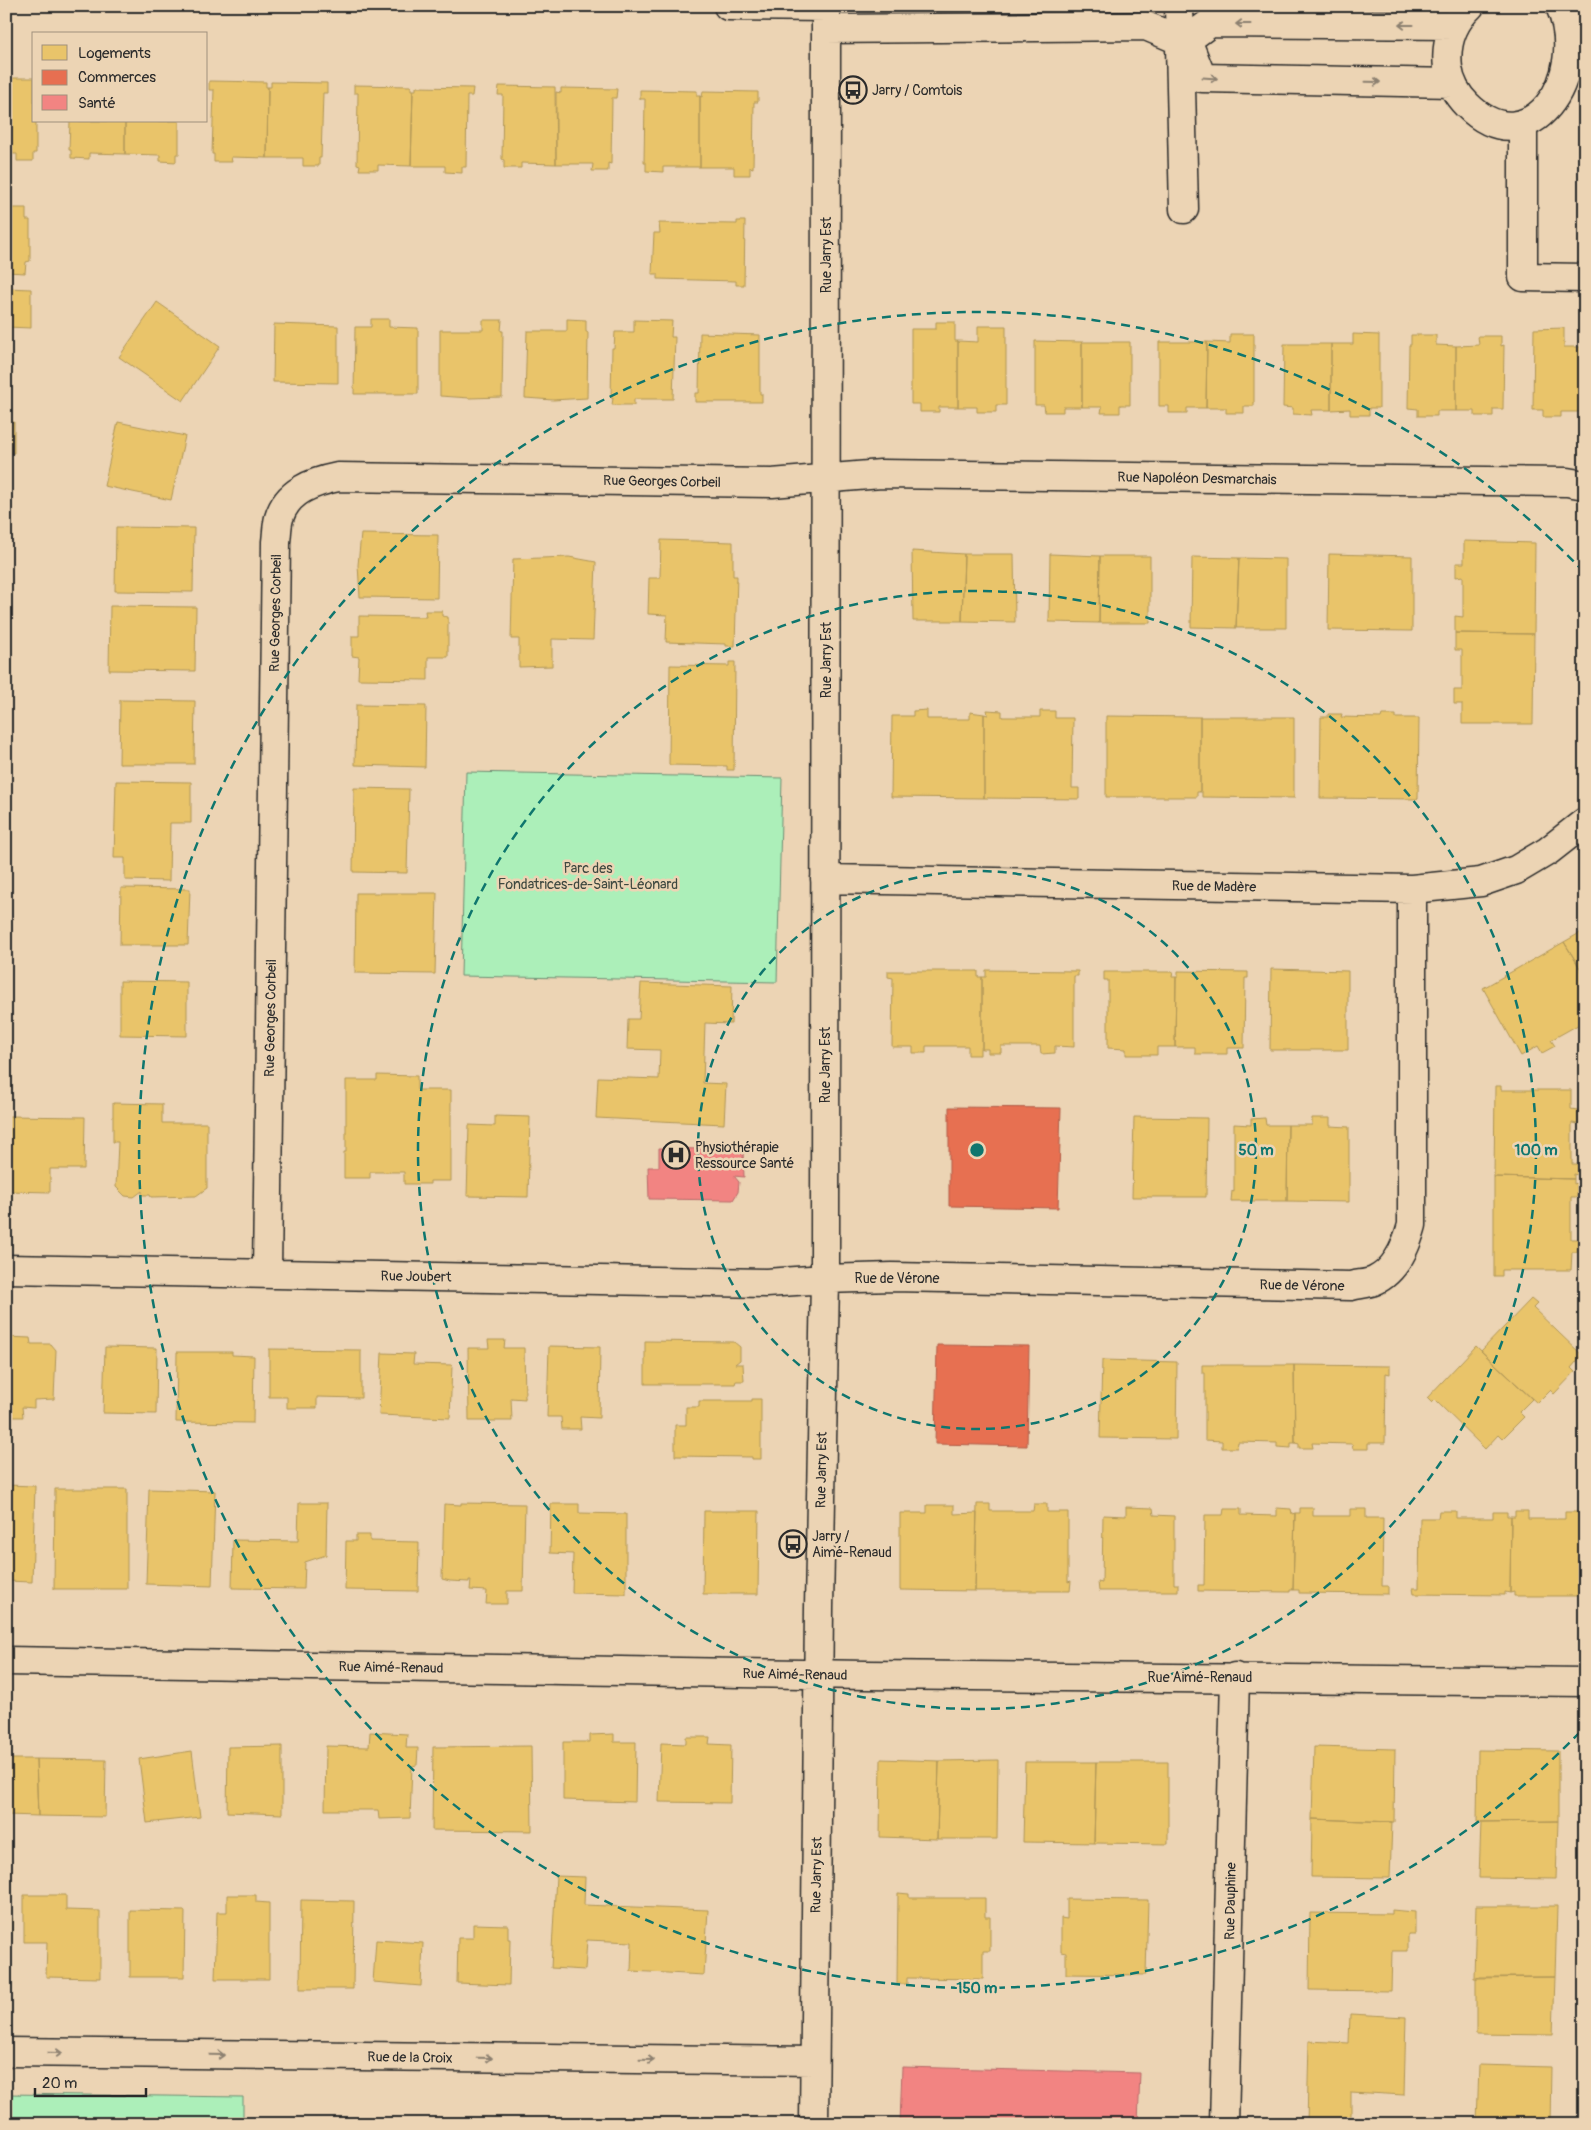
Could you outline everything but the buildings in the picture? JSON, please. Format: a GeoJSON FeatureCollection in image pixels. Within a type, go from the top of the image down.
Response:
{"type":"FeatureCollection","features":[{"type":"Feature","properties":{"kind":"street"},"geometry":{"type":"LineString","coordinates":[[728,6],[826,14],[1146,26],[1183,40],[1202,78],[1452,83]]}},
{"type":"Feature","properties":{"kind":"street"},"geometry":{"type":"LineString","coordinates":[[1179,6],[1183,40],[1184,208]]}},
{"type":"Feature","properties":{"kind":"street"},"geometry":{"type":"LineString","coordinates":[[1183,40],[1210,23],[1462,16],[1447,48],[1448,72],[1461,99],[1473,111],[1488,120],[1505,124],[1523,124],[1543,119],[1560,109],[1573,93],[1581,75],[1584,54],[1580,35],[1571,18],[1560,6]]}},
{"type":"Feature","properties":{"kind":"street","name":"Rue Jarry Est"},"geometry":{"type":"LineString","coordinates":[[814,2124],[825,1279],[826,14]]}},
{"type":"Feature","properties":{"kind":"street"},"geometry":{"type":"LineString","coordinates":[[1523,124],[1523,277],[1585,278]]}},
{"type":"Feature","properties":{"kind":"street","name":"Rue Napoléon Desmarchais"},"geometry":{"type":"LineString","coordinates":[[827,479],[881,474],[1576,484]]}},
{"type":"Feature","properties":{"kind":"street","name":"Rue Georges Corbeil"},"geometry":{"type":"LineString","coordinates":[[267,1273],[276,542],[279,517],[293,495],[312,482],[338,477],[772,483],[827,479]]}},
{"type":"Feature","properties":{"kind":"street","name":"Rue de Madère"},"geometry":{"type":"LineString","coordinates":[[826,879],[1412,889],[1481,882],[1516,870],[1548,851],[1585,822]]}},
{"type":"Feature","properties":{"kind":"street","name":"Rue de Vérone"},"geometry":{"type":"LineString","coordinates":[[825,1279],[902,1278],[1351,1286],[1374,1281],[1392,1267],[1406,1247],[1412,1225],[1412,889]]}},
{"type":"Feature","properties":{"kind":"street","name":"Rue Joubert"},"geometry":{"type":"LineString","coordinates":[[6,1269],[766,1283],[825,1279]]}},
{"type":"Feature","properties":{"kind":"street","name":"Rue Aimé-Renaud"},"geometry":{"type":"LineString","coordinates":[[6,1662],[819,1674],[1585,1682]]}},
{"type":"Feature","properties":{"kind":"street","name":"Rue Dauphine"},"geometry":{"type":"LineString","coordinates":[[1224,2124],[1235,1677]]}},
{"type":"Feature","properties":{"kind":"street","name":"Rue de la Croix"},"geometry":{"type":"LineString","coordinates":[[6,2052],[814,2061]]}},
{"type":"Feature","properties":{"kind":"green space","name":"Parc des Fondatrices-de-Saint-Léonard"},"geometry":{"type":"Polygon","coordinates":[[[466,772],[782,778],[777,982],[461,976],[466,772]]]}},
{"type":"Feature","properties":{"kind":"green space"},"geometry":{"type":"Polygon","coordinates":[[[6,2094],[243,2097],[243,2124],[6,2124],[6,2094]]]}},
{"type":"Feature","properties":{"kind":"place","name":"Jarry / Comtois"},"geometry":{"type":"Point","coordinates":[853,90]}},
{"type":"Feature","properties":{"kind":"place","name":"Physiothérapie Ressource Santé"},"geometry":{"type":"Point","coordinates":[676,1155]}},
{"type":"Feature","properties":{"kind":"place","name":"Jarry / Aimé-Renaud"},"geometry":{"type":"Point","coordinates":[793,1544]}}]}
